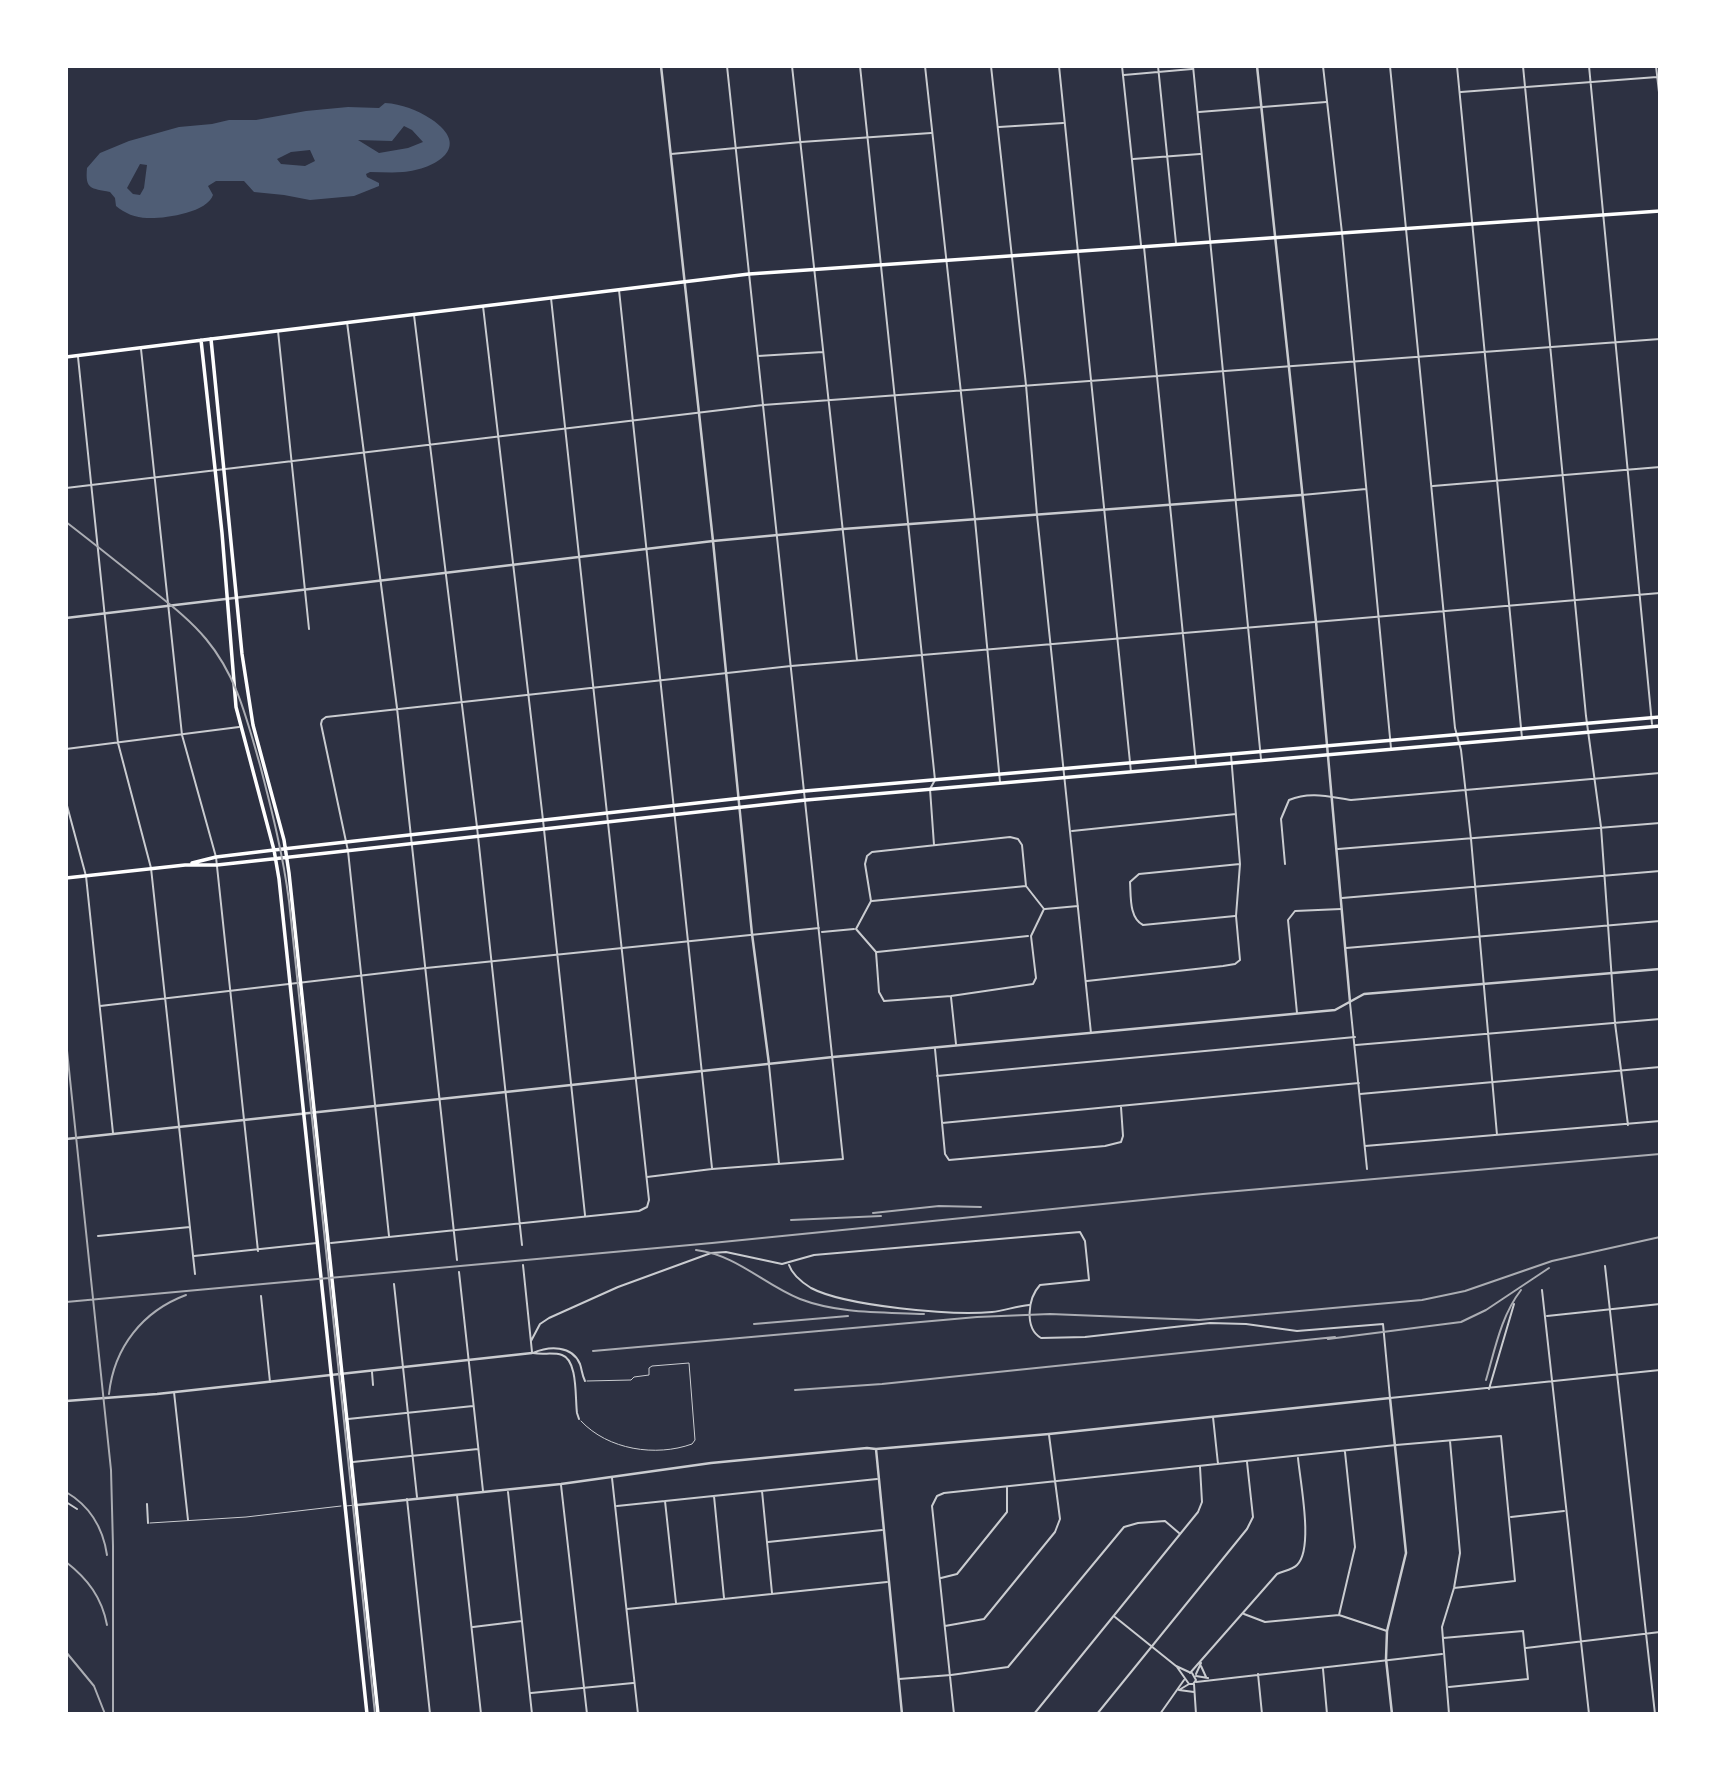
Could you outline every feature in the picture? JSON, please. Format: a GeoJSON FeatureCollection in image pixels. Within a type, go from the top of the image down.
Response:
{"type":"FeatureCollection","features":[{"type":"Feature","properties":{"kind":"main road"},"geometry":{"type":"LineString","coordinates":[[66,357],[347,321],[814,268],[1660,211]]}},
{"type":"Feature","properties":{"kind":"main road"},"geometry":{"type":"LineString","coordinates":[[211,339],[236,597],[253,724],[287,857],[378,1713]]}},
{"type":"Feature","properties":{"kind":"main road"},"geometry":{"type":"LineString","coordinates":[[201,340],[228,598],[234,691],[276,858],[367,1713]]}},
{"type":"Feature","properties":{"kind":"main road"},"geometry":{"type":"LineString","coordinates":[[185,865],[216,857],[274,850],[805,791],[1660,718]]}},
{"type":"Feature","properties":{"kind":"main road"},"geometry":{"type":"LineString","coordinates":[[66,878],[185,865],[217,865],[806,800],[1660,726]]}},
{"type":"Feature","properties":{"kind":"main road"},"geometry":{"type":"LineString","coordinates":[[312,1193],[323,1192]]}},
{"type":"Feature","properties":{"kind":"street"},"geometry":{"type":"LineString","coordinates":[[660,66],[779,1164]]}},
{"type":"Feature","properties":{"kind":"street"},"geometry":{"type":"LineString","coordinates":[[647,1177],[843,1159],[727,66]]}},
{"type":"Feature","properties":{"kind":"street"},"geometry":{"type":"LineString","coordinates":[[792,66],[857,660]]}},
{"type":"Feature","properties":{"kind":"street"},"geometry":{"type":"LineString","coordinates":[[860,66],[935,780],[930,789],[934,845]]}},
{"type":"Feature","properties":{"kind":"street"},"geometry":{"type":"LineString","coordinates":[[925,66],[975,520],[1000,783]]}},
{"type":"Feature","properties":{"kind":"street"},"geometry":{"type":"LineString","coordinates":[[991,66],[1091,1033]]}},
{"type":"Feature","properties":{"kind":"street"},"geometry":{"type":"LineString","coordinates":[[1059,66],[1132,772]]}},
{"type":"Feature","properties":{"kind":"street"},"geometry":{"type":"LineString","coordinates":[[1122,66],[1157,375],[1196,766]]}},
{"type":"Feature","properties":{"kind":"street"},"geometry":{"type":"LineString","coordinates":[[1158,66],[1176,244]]}},
{"type":"Feature","properties":{"kind":"street"},"geometry":{"type":"LineString","coordinates":[[1257,66],[1316,622],[1367,1169]]}},
{"type":"Feature","properties":{"kind":"street"},"geometry":{"type":"LineString","coordinates":[[1323,66],[1342,233],[1391,749]]}},
{"type":"Feature","properties":{"kind":"street"},"geometry":{"type":"LineString","coordinates":[[1390,66],[1457,735],[1466,789],[1497,1135]]}},
{"type":"Feature","properties":{"kind":"street"},"geometry":{"type":"LineString","coordinates":[[1457,66],[1522,738]]}},
{"type":"Feature","properties":{"kind":"street"},"geometry":{"type":"LineString","coordinates":[[1523,66],[1562,474],[1601,827],[1615,1023],[1628,1125]]}},
{"type":"Feature","properties":{"kind":"street"},"geometry":{"type":"LineString","coordinates":[[1590,66],[1653,727]]}},
{"type":"Feature","properties":{"kind":"street"},"geometry":{"type":"LineString","coordinates":[[1656,66],[1660,101]]}},
{"type":"Feature","properties":{"kind":"street"},"geometry":{"type":"LineString","coordinates":[[1123,75],[1193,68],[1261,761]]}},
{"type":"Feature","properties":{"kind":"street"},"geometry":{"type":"LineString","coordinates":[[1460,92],[1657,77]]}},
{"type":"Feature","properties":{"kind":"street"},"geometry":{"type":"LineString","coordinates":[[1198,112],[1327,102]]}},
{"type":"Feature","properties":{"kind":"street"},"geometry":{"type":"LineString","coordinates":[[998,127],[1065,123]]}},
{"type":"Feature","properties":{"kind":"street"},"geometry":{"type":"LineString","coordinates":[[670,155],[931,133]]}},
{"type":"Feature","properties":{"kind":"street"},"geometry":{"type":"LineString","coordinates":[[1132,159],[1203,154]]}},
{"type":"Feature","properties":{"kind":"street"},"geometry":{"type":"LineString","coordinates":[[619,289],[712,1169]]}},
{"type":"Feature","properties":{"kind":"street"},"geometry":{"type":"LineString","coordinates":[[328,1243],[639,1210],[647,1207],[649,1200],[551,297]]}},
{"type":"Feature","properties":{"kind":"street"},"geometry":{"type":"LineString","coordinates":[[483,305],[586,1216]]}},
{"type":"Feature","properties":{"kind":"street"},"geometry":{"type":"LineString","coordinates":[[414,314],[477,827],[522,1245]]}},
{"type":"Feature","properties":{"kind":"street"},"geometry":{"type":"LineString","coordinates":[[347,321],[413,843],[457,1260]]}},
{"type":"Feature","properties":{"kind":"street"},"geometry":{"type":"LineString","coordinates":[[278,330],[309,629]]}},
{"type":"Feature","properties":{"kind":"street"},"geometry":{"type":"LineString","coordinates":[[66,488],[698,411],[960,389],[1660,339]]}},
{"type":"Feature","properties":{"kind":"street"},"geometry":{"type":"LineString","coordinates":[[141,348],[182,735],[216,857],[258,1251]]}},
{"type":"Feature","properties":{"kind":"street"},"geometry":{"type":"LineString","coordinates":[[758,356],[824,352]]}},
{"type":"Feature","properties":{"kind":"street"},"geometry":{"type":"LineString","coordinates":[[78,356],[117,743],[151,868],[195,1274]]}},
{"type":"Feature","properties":{"kind":"street"},"geometry":{"type":"LineString","coordinates":[[1432,486],[1660,467]]}},
{"type":"Feature","properties":{"kind":"street"},"geometry":{"type":"LineString","coordinates":[[66,618],[713,541],[1366,489]]}},
{"type":"Feature","properties":{"kind":"street"},"geometry":{"type":"LineString","coordinates":[[389,1236],[348,851],[321,724],[326,717],[726,672],[1660,593]]}},
{"type":"Feature","properties":{"kind":"street"},"geometry":{"type":"LineString","coordinates":[[66,749],[241,727]]}},
{"type":"Feature","properties":{"kind":"street"},"geometry":{"type":"LineString","coordinates":[[1087,981],[1223,966],[1235,964],[1240,960],[1236,916],[1240,864],[1230,754]]}},
{"type":"Feature","properties":{"kind":"street"},"geometry":{"type":"LineString","coordinates":[[1285,863],[1281,819],[1289,800],[1320,794],[1352,800],[1660,773]]}},
{"type":"Feature","properties":{"kind":"street"},"geometry":{"type":"LineString","coordinates":[[66,802],[86,876],[113,1135]]}},
{"type":"Feature","properties":{"kind":"street"},"geometry":{"type":"LineString","coordinates":[[1071,831],[1236,814]]}},
{"type":"Feature","properties":{"kind":"street"},"geometry":{"type":"LineString","coordinates":[[1337,849],[1660,823]]}},
{"type":"Feature","properties":{"kind":"street"},"geometry":{"type":"LineString","coordinates":[[856,929],[871,901],[865,864],[867,856],[872,852],[934,845],[1010,837],[1018,839],[1022,845],[1026,886],[1044,909]]}},
{"type":"Feature","properties":{"kind":"street"},"geometry":{"type":"LineString","coordinates":[[1236,916],[1143,925],[1134,916],[1130,882],[1135,876],[1240,864]]}},
{"type":"Feature","properties":{"kind":"street"},"geometry":{"type":"LineString","coordinates":[[1341,898],[1660,871]]}},
{"type":"Feature","properties":{"kind":"street"},"geometry":{"type":"LineString","coordinates":[[871,901],[1026,886]]}},
{"type":"Feature","properties":{"kind":"street"},"geometry":{"type":"LineString","coordinates":[[1044,909],[1079,906]]}},
{"type":"Feature","properties":{"kind":"street"},"geometry":{"type":"LineString","coordinates":[[1297,1013],[1288,920],[1295,912],[1342,908]]}},
{"type":"Feature","properties":{"kind":"street"},"geometry":{"type":"LineString","coordinates":[[856,929],[876,952],[879,992],[884,1001],[951,996],[1033,985],[1036,978],[1031,936],[1044,909]]}},
{"type":"Feature","properties":{"kind":"street"},"geometry":{"type":"LineString","coordinates":[[1345,948],[1660,921]]}},
{"type":"Feature","properties":{"kind":"street"},"geometry":{"type":"LineString","coordinates":[[100,1006],[426,968],[819,928]]}},
{"type":"Feature","properties":{"kind":"street"},"geometry":{"type":"LineString","coordinates":[[820,932],[856,929]]}},
{"type":"Feature","properties":{"kind":"street"},"geometry":{"type":"LineString","coordinates":[[876,952],[1031,936]]}},
{"type":"Feature","properties":{"kind":"street"},"geometry":{"type":"LineString","coordinates":[[66,1139],[833,1056],[956,1047],[1335,1010],[1364,994],[1660,969]]}},
{"type":"Feature","properties":{"kind":"street"},"geometry":{"type":"LineString","coordinates":[[951,996],[956,1047]]}},
{"type":"Feature","properties":{"kind":"street"},"geometry":{"type":"LineString","coordinates":[[1356,1045],[1660,1019]]}},
{"type":"Feature","properties":{"kind":"street"},"geometry":{"type":"LineString","coordinates":[[937,1076],[1355,1037]]}},
{"type":"Feature","properties":{"kind":"street"},"geometry":{"type":"LineString","coordinates":[[935,1048],[945,1154],[949,1160],[1105,1146],[1121,1142],[1123,1136],[1120,1106]]}},
{"type":"Feature","properties":{"kind":"street"},"geometry":{"type":"LineString","coordinates":[[1360,1094],[1660,1067]]}},
{"type":"Feature","properties":{"kind":"street"},"geometry":{"type":"LineString","coordinates":[[942,1123],[1359,1083]]}},
{"type":"Feature","properties":{"kind":"street"},"geometry":{"type":"LineString","coordinates":[[1365,1146],[1660,1121]]}},
{"type":"Feature","properties":{"kind":"street"},"geometry":{"type":"LineString","coordinates":[[98,1236],[190,1227]]}},
{"type":"Feature","properties":{"kind":"street"},"geometry":{"type":"LineString","coordinates":[[531,1341],[540,1324],[549,1318],[618,1287],[702,1255],[724,1252],[789,1264],[814,1255],[1080,1232],[1085,1241],[1089,1280],[1040,1285],[1032,1295],[1030,1305],[1033,1331],[1038,1337],[1045,1339],[1210,1323],[1246,1324],[1294,1331],[1383,1325],[1406,1553],[1387,1631],[1386,1659],[1391,1713]]}},
{"type":"Feature","properties":{"kind":"street"},"geometry":{"type":"LineString","coordinates":[[193,1256],[317,1243]]}},
{"type":"Feature","properties":{"kind":"street"},"geometry":{"type":"LineString","coordinates":[[789,1264],[792,1271],[814,1289],[871,1303],[943,1312],[992,1312],[1030,1305]]}},
{"type":"Feature","properties":{"kind":"street"},"geometry":{"type":"LineString","coordinates":[[523,1265],[532,1353]]}},
{"type":"Feature","properties":{"kind":"street"},"geometry":{"type":"LineString","coordinates":[[1605,1266],[1655,1713]]}},
{"type":"Feature","properties":{"kind":"street"},"geometry":{"type":"LineString","coordinates":[[459,1272],[484,1492]]}},
{"type":"Feature","properties":{"kind":"street"},"geometry":{"type":"LineString","coordinates":[[394,1284],[417,1498]]}},
{"type":"Feature","properties":{"kind":"street"},"geometry":{"type":"LineString","coordinates":[[1542,1290],[1589,1713]]}},
{"type":"Feature","properties":{"kind":"street"},"geometry":{"type":"LineString","coordinates":[[261,1296],[270,1382]]}},
{"type":"Feature","properties":{"kind":"street"},"geometry":{"type":"LineString","coordinates":[[1489,1389],[1514,1304]]}},
{"type":"Feature","properties":{"kind":"street"},"geometry":{"type":"LineString","coordinates":[[1546,1316],[1660,1304]]}},
{"type":"Feature","properties":{"kind":"street"},"geometry":{"type":"LineString","coordinates":[[532,1353],[547,1349],[567,1350],[579,1362],[584,1381]]}},
{"type":"Feature","properties":{"kind":"street"},"geometry":{"type":"LineString","coordinates":[[66,1401],[174,1392],[532,1353],[561,1354],[571,1362],[579,1419]]}},
{"type":"Feature","properties":{"kind":"street"},"geometry":{"type":"LineString","coordinates":[[372,1370],[373,1385]]}},
{"type":"Feature","properties":{"kind":"street"},"geometry":{"type":"LineString","coordinates":[[356,1505],[561,1484],[722,1462],[1049,1434],[1660,1370]]}},
{"type":"Feature","properties":{"kind":"street"},"geometry":{"type":"LineString","coordinates":[[174,1392],[188,1520]]}},
{"type":"Feature","properties":{"kind":"street"},"geometry":{"type":"LineString","coordinates":[[347,1419],[474,1405]]}},
{"type":"Feature","properties":{"kind":"street"},"geometry":{"type":"LineString","coordinates":[[1213,1416],[1218,1465]]}},
{"type":"Feature","properties":{"kind":"street"},"geometry":{"type":"LineString","coordinates":[[945,1626],[984,1619],[1055,1532],[1060,1519],[1049,1434]]}},
{"type":"Feature","properties":{"kind":"street"},"geometry":{"type":"LineString","coordinates":[[954,1713],[932,1506],[937,1496],[1396,1445],[1501,1436],[1515,1581],[1454,1588]]}},
{"type":"Feature","properties":{"kind":"street"},"geometry":{"type":"LineString","coordinates":[[1449,1713],[1442,1627],[1454,1588],[1460,1553],[1450,1441]]}},
{"type":"Feature","properties":{"kind":"street"},"geometry":{"type":"LineString","coordinates":[[352,1462],[478,1449]]}},
{"type":"Feature","properties":{"kind":"street"},"geometry":{"type":"LineString","coordinates":[[876,1449],[902,1713]]}},
{"type":"Feature","properties":{"kind":"street"},"geometry":{"type":"LineString","coordinates":[[1339,1615],[1355,1547],[1345,1452]]}},
{"type":"Feature","properties":{"kind":"street"},"geometry":{"type":"LineString","coordinates":[[1160,1713],[1190,1673],[1277,1573],[1296,1567],[1303,1558],[1306,1543],[1298,1457]]}},
{"type":"Feature","properties":{"kind":"street"},"geometry":{"type":"LineString","coordinates":[[1097,1713],[1247,1528],[1253,1517],[1247,1462]]}},
{"type":"Feature","properties":{"kind":"street"},"geometry":{"type":"LineString","coordinates":[[1034,1713],[1198,1512],[1202,1502],[1200,1467]]}},
{"type":"Feature","properties":{"kind":"street"},"geometry":{"type":"LineString","coordinates":[[612,1476],[638,1713]]}},
{"type":"Feature","properties":{"kind":"street"},"geometry":{"type":"LineString","coordinates":[[617,1506],[878,1479]]}},
{"type":"Feature","properties":{"kind":"street"},"geometry":{"type":"LineString","coordinates":[[561,1484],[587,1713]]}},
{"type":"Feature","properties":{"kind":"street"},"geometry":{"type":"LineString","coordinates":[[939,1578],[957,1574],[1007,1512],[1007,1487]]}},
{"type":"Feature","properties":{"kind":"street"},"geometry":{"type":"LineString","coordinates":[[508,1490],[531,1713]]}},
{"type":"Feature","properties":{"kind":"street"},"geometry":{"type":"LineString","coordinates":[[762,1491],[773,1594]]}},
{"type":"Feature","properties":{"kind":"street"},"geometry":{"type":"LineString","coordinates":[[457,1495],[481,1713]]}},
{"type":"Feature","properties":{"kind":"street"},"geometry":{"type":"LineString","coordinates":[[714,1496],[724,1599]]}},
{"type":"Feature","properties":{"kind":"street"},"geometry":{"type":"LineString","coordinates":[[407,1500],[430,1713]]}},
{"type":"Feature","properties":{"kind":"street"},"geometry":{"type":"LineString","coordinates":[[665,1500],[676,1604]]}},
{"type":"Feature","properties":{"kind":"street"},"geometry":{"type":"LineString","coordinates":[[66,1502],[77,1509]]}},
{"type":"Feature","properties":{"kind":"street"},"geometry":{"type":"LineString","coordinates":[[146,1504],[148,1523]]}},
{"type":"Feature","properties":{"kind":"street"},"geometry":{"type":"LineString","coordinates":[[1510,1517],[1566,1511]]}},
{"type":"Feature","properties":{"kind":"street"},"geometry":{"type":"LineString","coordinates":[[898,1679],[1009,1667],[1124,1527],[1166,1521],[1179,1533]]}},
{"type":"Feature","properties":{"kind":"street"},"geometry":{"type":"LineString","coordinates":[[768,1542],[883,1530]]}},
{"type":"Feature","properties":{"kind":"street"},"geometry":{"type":"LineString","coordinates":[[627,1609],[889,1582]]}},
{"type":"Feature","properties":{"kind":"street"},"geometry":{"type":"LineString","coordinates":[[1243,1613],[1265,1622],[1339,1615],[1387,1631]]}},
{"type":"Feature","properties":{"kind":"street"},"geometry":{"type":"LineString","coordinates":[[1114,1617],[1176,1667],[1194,1693]]}},
{"type":"Feature","properties":{"kind":"street"},"geometry":{"type":"LineString","coordinates":[[471,1627],[522,1620]]}},
{"type":"Feature","properties":{"kind":"street"},"geometry":{"type":"LineString","coordinates":[[1443,1638],[1523,1631],[1528,1679],[1446,1687]]}},
{"type":"Feature","properties":{"kind":"street"},"geometry":{"type":"LineString","coordinates":[[1525,1648],[1660,1632]]}},
{"type":"Feature","properties":{"kind":"street"},"geometry":{"type":"LineString","coordinates":[[1178,1690],[1212,1678],[1444,1654]]}},
{"type":"Feature","properties":{"kind":"street"},"geometry":{"type":"LineString","coordinates":[[1196,1713],[1195,1682],[1201,1663]]}},
{"type":"Feature","properties":{"kind":"street"},"geometry":{"type":"LineString","coordinates":[[1201,1663],[1206,1677]]}},
{"type":"Feature","properties":{"kind":"street"},"geometry":{"type":"LineString","coordinates":[[1176,1667],[1196,1676],[1212,1678]]}},
{"type":"Feature","properties":{"kind":"street"},"geometry":{"type":"LineString","coordinates":[[1323,1668],[1327,1713]]}},
{"type":"Feature","properties":{"kind":"street"},"geometry":{"type":"LineString","coordinates":[[1258,1674],[1262,1713]]}},
{"type":"Feature","properties":{"kind":"street"},"geometry":{"type":"LineString","coordinates":[[530,1693],[634,1683]]}},
{"type":"Feature","properties":{"kind":"street"},"geometry":{"type":"LineString","coordinates":[[1178,1690],[1194,1693]]}},
{"type":"Feature","properties":{"kind":"lane"},"geometry":{"type":"LineString","coordinates":[[579,1419],[595,1433],[609,1440],[654,1450],[693,1443],[695,1435],[689,1363],[652,1366],[649,1375],[631,1380],[584,1381]]}},
{"type":"Feature","properties":{"kind":"lane"},"geometry":{"type":"LineString","coordinates":[[148,1523],[246,1517],[356,1505]]}},
{"type":"Feature","properties":{"kind":"water"},"geometry":{"type":"Polygon","coordinates":[[[385,103],[397,105],[415,110],[431,119],[443,129],[449,139],[445,155],[415,170],[370,172],[366,174],[367,177],[379,183],[379,186],[354,196],[310,200],[254,192],[244,181],[216,181],[208,186],[213,195],[202,206],[184,214],[154,218],[130,215],[116,206],[115,198],[110,192],[88,184],[87,168],[100,153],[129,141],[179,127],[348,107],[379,108],[385,103]],[[404,126],[392,141],[358,140],[379,153],[408,148],[423,142],[404,126]],[[310,150],[291,152],[277,159],[281,164],[305,166],[315,161],[310,150]],[[140,164],[127,188],[133,194],[140,195],[144,188],[147,165],[140,164]]]}},
{"type":"Feature","properties":{"kind":"railway"},"geometry":{"type":"LineString","coordinates":[[66,522],[175,609],[206,639],[233,683],[260,765],[289,901],[375,1714]]}},
{"type":"Feature","properties":{"kind":"railway"},"geometry":{"type":"LineString","coordinates":[[66,1041],[111,1470],[113,1714]]}},
{"type":"Feature","properties":{"kind":"railway"},"geometry":{"type":"LineString","coordinates":[[66,1302],[712,1243],[1203,1194],[1660,1154]]}},
{"type":"Feature","properties":{"kind":"railway"},"geometry":{"type":"LineString","coordinates":[[873,1213],[939,1206],[981,1207]]}},
{"type":"Feature","properties":{"kind":"railway"},"geometry":{"type":"LineString","coordinates":[[791,1220],[881,1216]]}},
{"type":"Feature","properties":{"kind":"railway"},"geometry":{"type":"LineString","coordinates":[[593,1351],[977,1317],[1050,1314],[1199,1320],[1422,1300],[1465,1291],[1552,1261],[1660,1237]]}},
{"type":"Feature","properties":{"kind":"railway"},"geometry":{"type":"LineString","coordinates":[[696,1250],[724,1258],[787,1293],[815,1304],[861,1311],[924,1314]]}},
{"type":"Feature","properties":{"kind":"railway"},"geometry":{"type":"LineString","coordinates":[[1328,1339],[1461,1322],[1486,1310],[1549,1268]]}},
{"type":"Feature","properties":{"kind":"railway"},"geometry":{"type":"LineString","coordinates":[[1486,1380],[1504,1322],[1521,1290]]}},
{"type":"Feature","properties":{"kind":"railway"},"geometry":{"type":"LineString","coordinates":[[109,1394],[117,1361],[133,1333],[157,1311],[186,1295]]}},
{"type":"Feature","properties":{"kind":"railway"},"geometry":{"type":"LineString","coordinates":[[754,1324],[848,1316]]}},
{"type":"Feature","properties":{"kind":"railway"},"geometry":{"type":"LineString","coordinates":[[795,1390],[882,1384],[1335,1337]]}},
{"type":"Feature","properties":{"kind":"railway"},"geometry":{"type":"LineString","coordinates":[[66,1492],[82,1504],[94,1519],[107,1555]]}},
{"type":"Feature","properties":{"kind":"railway"},"geometry":{"type":"LineString","coordinates":[[66,1562],[93,1590],[102,1606],[107,1625]]}},
{"type":"Feature","properties":{"kind":"railway"},"geometry":{"type":"LineString","coordinates":[[66,1652],[94,1686],[105,1714]]}}]}
